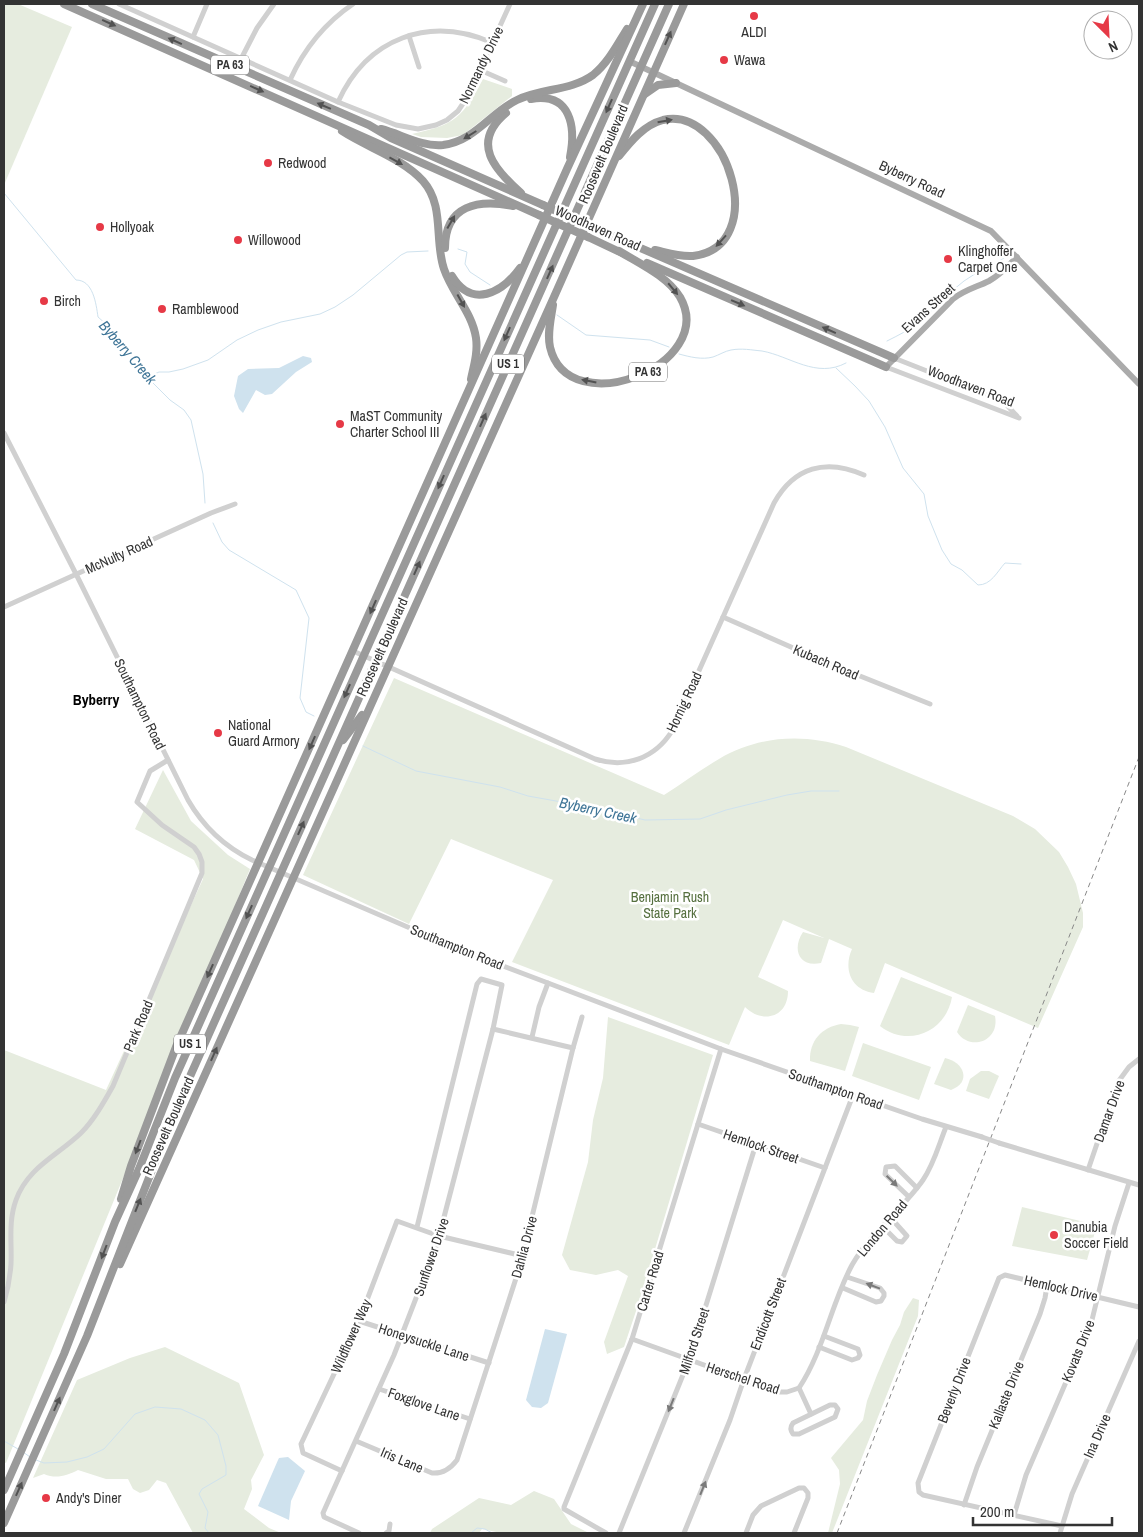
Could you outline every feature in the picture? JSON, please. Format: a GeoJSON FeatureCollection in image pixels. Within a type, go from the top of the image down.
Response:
{"type":"FeatureCollection","features":[{"type":"Feature","properties":{"kind":"highway","name":"Woodhaven Road"},"geometry":{"type":"LineString","coordinates":[[64,4],[324,118],[620,252],[886,367]]}},
{"type":"Feature","properties":{"kind":"highway","name":"Woodhaven Road"},"geometry":{"type":"LineString","coordinates":[[92,4],[369,125],[392,138],[592,227],[894,358]]}},
{"type":"Feature","properties":{"kind":"highway","name":"Roosevelt Boulevard"},"geometry":{"type":"LineString","coordinates":[[4,1490],[64,1354],[115,1222],[139,1169],[169,1091],[655,4]]}},
{"type":"Feature","properties":{"kind":"highway","name":"Roosevelt Boulevard"},"geometry":{"type":"LineString","coordinates":[[4,1523],[87,1336],[179,1102],[670,4]]}},
{"type":"Feature","properties":{"kind":"highway","name":"Roosevelt Boulevard"},"geometry":{"type":"LineString","coordinates":[[101,1299],[109,1287],[131,1239],[684,4]]}},
{"type":"Feature","properties":{"kind":"highway","name":"PA 63"},"geometry":{"type":"LineString","coordinates":[[369,125],[430,144],[443,145],[462,140],[519,99],[572,85],[590,77],[606,62],[642,5]]}},
{"type":"Feature","properties":{"kind":"highway","name":"Roosevelt Boulevard"},"geometry":{"type":"LineString","coordinates":[[115,1222],[131,1166],[166,1071],[527,258],[642,5]]}},
{"type":"Feature","properties":{"kind":"highway"},"geometry":{"type":"LineString","coordinates":[[642,98],[649,90],[658,85],[676,83]]}},
{"type":"Feature","properties":{"kind":"highway"},"geometry":{"type":"LineString","coordinates":[[529,199],[503,177],[492,162],[489,154],[488,140],[490,133],[507,111],[521,103],[535,99],[549,100],[561,106],[569,116],[573,129],[573,140],[567,169]]}},
{"type":"Feature","properties":{"kind":"highway"},"geometry":{"type":"LineString","coordinates":[[324,118],[347,134],[413,172],[427,186],[433,196],[438,214],[444,267],[471,320],[476,337],[476,361],[465,400]]}},
{"type":"Feature","properties":{"kind":"highway"},"geometry":{"type":"LineString","coordinates":[[615,161],[645,129],[664,120],[678,120],[697,128],[714,144],[723,156],[732,178],[735,200],[732,224],[725,238],[715,247],[703,254],[688,256],[640,247]]}},
{"type":"Feature","properties":{"kind":"highway"},"geometry":{"type":"LineString","coordinates":[[526,209],[492,203],[465,208],[456,214],[448,226],[445,237],[445,252],[448,266],[455,281],[465,290],[478,294],[491,293],[503,287],[511,280],[527,258]]}},
{"type":"Feature","properties":{"kind":"highway","name":"PA 63"},"geometry":{"type":"LineString","coordinates":[[554,297],[549,331],[550,348],[559,365],[568,374],[582,380],[611,383],[631,379],[654,368],[673,351],[682,337],[686,323],[684,307],[677,293],[665,280],[620,252]]}},
{"type":"Feature","properties":{"kind":"highway"},"geometry":{"type":"LineString","coordinates":[[495,333],[525,294]]}},
{"type":"Feature","properties":{"kind":"highway"},"geometry":{"type":"LineString","coordinates":[[322,747],[333,696]]}},
{"type":"Feature","properties":{"kind":"highway"},"geometry":{"type":"LineString","coordinates":[[335,752],[371,702]]}},
{"type":"Feature","properties":{"kind":"main road","name":"Byberry Road"},"geometry":{"type":"LineString","coordinates":[[629,61],[981,225],[998,237],[1139,384]]}},
{"type":"Feature","properties":{"kind":"main road","name":"Evans Street"},"geometry":{"type":"LineString","coordinates":[[886,367],[945,306],[960,294],[998,275],[1017,257]]}},
{"type":"Feature","properties":{"kind":"street"},"geometry":{"type":"LineString","coordinates":[[119,4],[338,102],[353,75],[372,55],[389,44],[409,36],[441,30],[478,36],[492,43]]}},
{"type":"Feature","properties":{"kind":"street"},"geometry":{"type":"LineString","coordinates":[[193,37],[207,4]]}},
{"type":"Feature","properties":{"kind":"street"},"geometry":{"type":"LineString","coordinates":[[241,58],[257,28],[274,4]]}},
{"type":"Feature","properties":{"kind":"street"},"geometry":{"type":"LineString","coordinates":[[290,80],[311,43],[332,20],[353,4]]}},
{"type":"Feature","properties":{"kind":"street","name":"Normandy Drive"},"geometry":{"type":"LineString","coordinates":[[338,102],[407,128],[427,128],[445,121],[458,111],[462,105],[510,4]]}},
{"type":"Feature","properties":{"kind":"street"},"geometry":{"type":"LineString","coordinates":[[409,36],[419,67]]}},
{"type":"Feature","properties":{"kind":"street"},"geometry":{"type":"LineString","coordinates":[[480,70],[505,81]]}},
{"type":"Feature","properties":{"kind":"street","name":"Woodhaven Road"},"geometry":{"type":"LineString","coordinates":[[886,367],[1019,418],[1003,401],[894,358]]}},
{"type":"Feature","properties":{"kind":"street","name":"Southampton Road"},"geometry":{"type":"LineString","coordinates":[[4,433],[191,807],[206,826],[231,848],[258,863],[461,950],[721,1049],[946,1127],[1139,1185]]}},
{"type":"Feature","properties":{"kind":"street","name":"Hornig Road"},"geometry":{"type":"LineString","coordinates":[[353,651],[595,759],[612,763],[638,760],[660,747],[668,737],[782,489],[804,472],[825,467],[842,467],[864,475]]}},
{"type":"Feature","properties":{"kind":"street","name":"McNulty Road"},"geometry":{"type":"LineString","coordinates":[[4,607],[211,513],[235,504]]}},
{"type":"Feature","properties":{"kind":"street","name":"Kubach Road"},"geometry":{"type":"LineString","coordinates":[[722,617],[825,662],[930,704]]}},
{"type":"Feature","properties":{"kind":"street","name":"Park Road"},"geometry":{"type":"LineString","coordinates":[[4,1302],[9,1284],[11,1264],[10,1223],[16,1200],[28,1179],[42,1162],[82,1133],[113,1086],[202,873],[202,862],[194,848],[162,825],[137,802],[150,771],[168,760]]}},
{"type":"Feature","properties":{"kind":"street","name":"Sunflower Drive"},"geometry":{"type":"LineString","coordinates":[[359,1533],[324,1517],[323,1513],[356,1441],[426,1276],[439,1236],[502,985],[481,979],[477,984],[418,1227]]}},
{"type":"Feature","properties":{"kind":"street"},"geometry":{"type":"LineString","coordinates":[[532,1037],[539,1007],[548,983]]}},
{"type":"Feature","properties":{"kind":"street","name":"Dahlia Drive"},"geometry":{"type":"LineString","coordinates":[[448,1469],[457,1460],[523,1256],[582,1017]]}},
{"type":"Feature","properties":{"kind":"street"},"geometry":{"type":"LineString","coordinates":[[492,1028],[573,1048]]}},
{"type":"Feature","properties":{"kind":"street","name":"Carter Road"},"geometry":{"type":"LineString","coordinates":[[606,1533],[564,1508],[632,1339],[721,1049]]}},
{"type":"Feature","properties":{"kind":"street","name":"Damar Drive"},"geometry":{"type":"LineString","coordinates":[[1088,1170],[1118,1082],[1129,1067],[1139,1059]]}},
{"type":"Feature","properties":{"kind":"street","name":"Endicott Street"},"geometry":{"type":"LineString","coordinates":[[684,1533],[730,1420],[853,1095]]}},
{"type":"Feature","properties":{"kind":"street","name":"Hemlock Street"},"geometry":{"type":"LineString","coordinates":[[698,1124],[825,1168]]}},
{"type":"Feature","properties":{"kind":"street","name":"London Road"},"geometry":{"type":"LineString","coordinates":[[799,1388],[811,1367],[847,1277],[864,1247],[917,1188],[931,1164],[946,1127]]}},
{"type":"Feature","properties":{"kind":"street","name":"Milford Street"},"geometry":{"type":"LineString","coordinates":[[619,1533],[690,1360],[756,1144]]}},
{"type":"Feature","properties":{"kind":"street"},"geometry":{"type":"LineString","coordinates":[[908,1196],[885,1174],[886,1167],[895,1166],[917,1188]]}},
{"type":"Feature","properties":{"kind":"street","name":"Kovats Drive"},"geometry":{"type":"LineString","coordinates":[[1014,1515],[1026,1475],[1091,1324],[1115,1226],[1129,1182]]}},
{"type":"Feature","properties":{"kind":"street"},"geometry":{"type":"LineString","coordinates":[[882,1226],[898,1242],[906,1240],[905,1232],[890,1217]]}},
{"type":"Feature","properties":{"kind":"street","name":"Wildflower Way"},"geometry":{"type":"LineString","coordinates":[[342,1471],[303,1453],[301,1444],[359,1321],[397,1221],[418,1227]]}},
{"type":"Feature","properties":{"kind":"street"},"geometry":{"type":"LineString","coordinates":[[418,1227],[439,1236],[523,1256]]}},
{"type":"Feature","properties":{"kind":"street","name":"Hemlock Drive"},"geometry":{"type":"LineString","coordinates":[[992,1294],[998,1279],[1005,1275],[1139,1307]]}},
{"type":"Feature","properties":{"kind":"street"},"geometry":{"type":"LineString","coordinates":[[843,1288],[876,1302],[884,1298],[884,1293],[880,1288],[847,1277]]}},
{"type":"Feature","properties":{"kind":"street","name":"Kallaste Drive"},"geometry":{"type":"LineString","coordinates":[[964,1505],[977,1467],[1040,1314],[1046,1298],[1047,1286]]}},
{"type":"Feature","properties":{"kind":"street","name":"Beverly Drive"},"geometry":{"type":"LineString","coordinates":[[964,1505],[923,1496],[919,1492],[918,1486],[992,1294]]}},
{"type":"Feature","properties":{"kind":"street","name":"Honeysuckle Lane"},"geometry":{"type":"LineString","coordinates":[[359,1321],[488,1363]]}},
{"type":"Feature","properties":{"kind":"street"},"geometry":{"type":"LineString","coordinates":[[819,1347],[852,1360],[860,1355],[858,1349],[824,1336]]}},
{"type":"Feature","properties":{"kind":"street","name":"Herschel Road"},"geometry":{"type":"LineString","coordinates":[[632,1339],[779,1392],[787,1392],[799,1388]]}},
{"type":"Feature","properties":{"kind":"street","name":"Ina Drive"},"geometry":{"type":"LineString","coordinates":[[1060,1533],[1072,1494],[1139,1341]]}},
{"type":"Feature","properties":{"kind":"street","name":"Foxglove Lane"},"geometry":{"type":"LineString","coordinates":[[379,1388],[470,1419]]}},
{"type":"Feature","properties":{"kind":"street"},"geometry":{"type":"LineString","coordinates":[[799,1388],[811,1414]]}},
{"type":"Feature","properties":{"kind":"street"},"geometry":{"type":"LineString","coordinates":[[830,1405],[835,1405],[838,1409],[835,1417],[798,1434],[793,1434],[791,1429],[793,1423],[811,1414],[830,1405]]}},
{"type":"Feature","properties":{"kind":"street","name":"Iris Lane"},"geometry":{"type":"LineString","coordinates":[[356,1441],[432,1473],[438,1474],[448,1469]]}},
{"type":"Feature","properties":{"kind":"street"},"geometry":{"type":"LineString","coordinates":[[746,1533],[753,1515],[761,1506],[804,1488],[808,1493],[808,1498],[794,1533]]}},
{"type":"Feature","properties":{"kind":"street"},"geometry":{"type":"LineString","coordinates":[[964,1505],[1062,1526]]}},
{"type":"Feature","properties":{"kind":"street"},"geometry":{"type":"LineString","coordinates":[[386,1533],[389,1531],[390,1524]]}},
{"type":"Feature","properties":{"kind":"green space"},"geometry":{"type":"Polygon","coordinates":[[[4,4],[18,4],[72,27],[4,185],[4,4]]]}},
{"type":"Feature","properties":{"kind":"green space"},"geometry":{"type":"Polygon","coordinates":[[[483,79],[512,89],[512,96],[463,135],[447,138],[421,137],[412,134],[438,127],[456,117],[470,102],[483,79]]]}},
{"type":"Feature","properties":{"kind":"green space","name":"Benjamin Rush State Park"},"geometry":{"type":"Polygon","coordinates":[[[394,678],[664,795],[712,763],[749,745],[781,739],[814,740],[846,747],[1013,816],[1035,829],[1059,852],[1076,884],[1083,913],[1083,927],[1038,1028],[885,963],[874,993],[866,991],[855,983],[849,971],[848,964],[852,949],[829,939],[821,963],[807,963],[802,960],[798,950],[798,944],[803,932],[824,938],[783,920],[758,977],[788,991],[784,1007],[773,1016],[766,1017],[752,1012],[745,1007],[729,1045],[512,962],[553,880],[451,839],[409,924],[303,875],[394,678]]]}},
{"type":"Feature","properties":{"kind":"green space"},"geometry":{"type":"Polygon","coordinates":[[[163,770],[191,821],[228,855],[250,869],[6,1463],[4,1462],[4,1050],[106,1090],[203,879],[194,860],[135,829],[163,770]]]}},
{"type":"Feature","properties":{"kind":"green space"},"geometry":{"type":"Polygon","coordinates":[[[901,977],[952,997],[942,1019],[924,1033],[914,1036],[902,1036],[891,1033],[880,1026],[901,977]]]}},
{"type":"Feature","properties":{"kind":"green space"},"geometry":{"type":"Polygon","coordinates":[[[968,1005],[995,1016],[993,1032],[983,1041],[969,1041],[957,1032],[968,1005]]]}},
{"type":"Feature","properties":{"kind":"green space"},"geometry":{"type":"Polygon","coordinates":[[[608,1017],[713,1055],[624,1347],[607,1354],[604,1342],[628,1276],[618,1270],[596,1275],[570,1270],[562,1255],[588,1162],[593,1120],[603,1078],[608,1017]]]}},
{"type":"Feature","properties":{"kind":"green space"},"geometry":{"type":"Polygon","coordinates":[[[841,1024],[859,1027],[845,1071],[810,1061],[812,1047],[818,1036],[828,1028],[841,1024]]]}},
{"type":"Feature","properties":{"kind":"green space"},"geometry":{"type":"Polygon","coordinates":[[[863,1043],[931,1067],[919,1100],[852,1076],[863,1043]]]}},
{"type":"Feature","properties":{"kind":"green space"},"geometry":{"type":"Polygon","coordinates":[[[945,1058],[952,1060],[963,1072],[962,1082],[951,1090],[934,1084],[945,1058]]]}},
{"type":"Feature","properties":{"kind":"green space"},"geometry":{"type":"Polygon","coordinates":[[[981,1071],[989,1071],[999,1076],[989,1099],[966,1091],[970,1079],[981,1071]]]}},
{"type":"Feature","properties":{"kind":"green space","name":"Danubia Soccer Field"},"geometry":{"type":"Polygon","coordinates":[[[1022,1207],[1097,1225],[1087,1260],[1012,1246],[1022,1207]]]}},
{"type":"Feature","properties":{"kind":"green space"},"geometry":{"type":"Polygon","coordinates":[[[913,1298],[919,1300],[918,1316],[832,1533],[828,1533],[840,1484],[839,1470],[831,1458],[863,1420],[867,1401],[877,1375],[904,1312],[913,1298]]]}},
{"type":"Feature","properties":{"kind":"green space"},"geometry":{"type":"Polygon","coordinates":[[[165,1347],[239,1383],[264,1455],[251,1480],[252,1489],[244,1509],[269,1528],[281,1533],[193,1533],[166,1483],[157,1480],[149,1490],[140,1493],[133,1489],[128,1479],[106,1479],[78,1470],[61,1476],[44,1474],[33,1478],[77,1380],[130,1358],[165,1347]]]}},
{"type":"Feature","properties":{"kind":"green space"},"geometry":{"type":"Polygon","coordinates":[[[534,1491],[554,1499],[571,1524],[589,1533],[501,1533],[482,1529],[479,1533],[430,1533],[432,1529],[479,1498],[511,1505],[534,1491]]]}},
{"type":"Feature","properties":{"kind":"water"},"geometry":{"type":"Polygon","coordinates":[[[303,356],[311,358],[312,362],[296,372],[272,394],[265,395],[256,390],[243,413],[239,409],[234,396],[238,376],[248,369],[279,368],[303,356]]]}},
{"type":"Feature","properties":{"kind":"water"},"geometry":{"type":"Polygon","coordinates":[[[545,1329],[567,1334],[548,1403],[541,1408],[532,1407],[526,1400],[545,1329]]]}},
{"type":"Feature","properties":{"kind":"water"},"geometry":{"type":"Polygon","coordinates":[[[288,1457],[305,1471],[291,1501],[289,1520],[258,1506],[279,1458],[288,1457]]]}},
{"type":"Feature","properties":{"kind":"waterway","name":"Byberry Creek"},"geometry":{"type":"LineString","coordinates":[[4,193],[76,280],[82,281],[90,288],[95,299],[98,317],[115,332],[137,359],[147,377],[170,400],[184,410],[191,420],[203,474],[205,503]]}},
{"type":"Feature","properties":{"kind":"waterway"},"geometry":{"type":"LineString","coordinates":[[458,249],[467,252],[465,264],[470,272],[490,285]]}},
{"type":"Feature","properties":{"kind":"waterway"},"geometry":{"type":"LineString","coordinates":[[148,377],[159,372],[183,369],[208,360],[237,340],[258,330],[281,322],[320,314],[353,295],[401,255],[407,252],[428,251]]}},
{"type":"Feature","properties":{"kind":"waterway"},"geometry":{"type":"LineString","coordinates":[[887,341],[921,321],[964,281],[1004,258]]}},
{"type":"Feature","properties":{"kind":"waterway"},"geometry":{"type":"LineString","coordinates":[[557,315],[586,335],[650,340],[669,347]]}},
{"type":"Feature","properties":{"kind":"waterway"},"geometry":{"type":"LineString","coordinates":[[679,354],[705,358],[713,357],[726,351],[746,349],[762,351],[814,368],[824,369],[846,363]]}},
{"type":"Feature","properties":{"kind":"waterway"},"geometry":{"type":"LineString","coordinates":[[836,368],[869,401],[885,427],[903,468],[924,494],[928,516],[942,550],[951,564],[962,570],[978,585],[987,583],[1005,563],[1021,564]]}},
{"type":"Feature","properties":{"kind":"waterway","name":"Byberry Creek"},"geometry":{"type":"LineString","coordinates":[[213,523],[222,542],[229,550],[296,590],[309,618],[300,698],[306,712],[314,716]]}},
{"type":"Feature","properties":{"kind":"waterway","name":"Byberry Creek"},"geometry":{"type":"LineString","coordinates":[[363,746],[416,771],[500,787],[528,796],[595,808],[645,820],[700,819],[726,810],[787,795],[811,791],[839,791]]}},
{"type":"Feature","properties":{"kind":"waterway"},"geometry":{"type":"LineString","coordinates":[[36,1460],[44,1463],[67,1462],[87,1457],[104,1449],[135,1414],[155,1407],[181,1409],[205,1420],[218,1435],[226,1466],[226,1475],[202,1489],[199,1494],[208,1512],[205,1528],[209,1533]]}},
{"type":"Feature","properties":{"kind":"waterway"},"geometry":{"type":"LineString","coordinates":[[4,1441],[18,1449]]}},
{"type":"Feature","properties":{"kind":"waterway"},"geometry":{"type":"LineString","coordinates":[[23,1452],[30,1457]]}},
{"type":"Feature","properties":{"kind":"waterway"},"geometry":{"type":"LineString","coordinates":[[471,1533],[477,1528],[485,1529],[492,1533]]}},
{"type":"Feature","properties":{"kind":"railway"},"geometry":{"type":"LineString","coordinates":[[837,1533],[1139,757]]}},
{"type":"Feature","properties":{"kind":"place","name":"ALDI"},"geometry":{"type":"Point","coordinates":[754,16]}},
{"type":"Feature","properties":{"kind":"place","name":"Wawa"},"geometry":{"type":"Point","coordinates":[724,60]}},
{"type":"Feature","properties":{"kind":"place","name":"Redwood"},"geometry":{"type":"Point","coordinates":[268,163]}},
{"type":"Feature","properties":{"kind":"place","name":"Hollyoak"},"geometry":{"type":"Point","coordinates":[100,227]}},
{"type":"Feature","properties":{"kind":"place","name":"Willowood"},"geometry":{"type":"Point","coordinates":[238,240]}},
{"type":"Feature","properties":{"kind":"place","name":"Klinghoffer Carpet One"},"geometry":{"type":"Point","coordinates":[948,259]}},
{"type":"Feature","properties":{"kind":"place","name":"Birch"},"geometry":{"type":"Point","coordinates":[44,301]}},
{"type":"Feature","properties":{"kind":"place","name":"Ramblewood"},"geometry":{"type":"Point","coordinates":[162,309]}},
{"type":"Feature","properties":{"kind":"place","name":"MaST Community Charter School III"},"geometry":{"type":"Point","coordinates":[340,424]}},
{"type":"Feature","properties":{"kind":"place","name":"National Guard Armory"},"geometry":{"type":"Point","coordinates":[218,733]}},
{"type":"Feature","properties":{"kind":"place","name":"Danubia Soccer Field"},"geometry":{"type":"Point","coordinates":[1054,1235]}},
{"type":"Feature","properties":{"kind":"place","name":"Andy's Diner"},"geometry":{"type":"Point","coordinates":[46,1498]}},
{"type":"Feature","properties":{"kind":"district","name":"Byberry"},"geometry":{"type":"Point","coordinates":[96,699]}}]}
